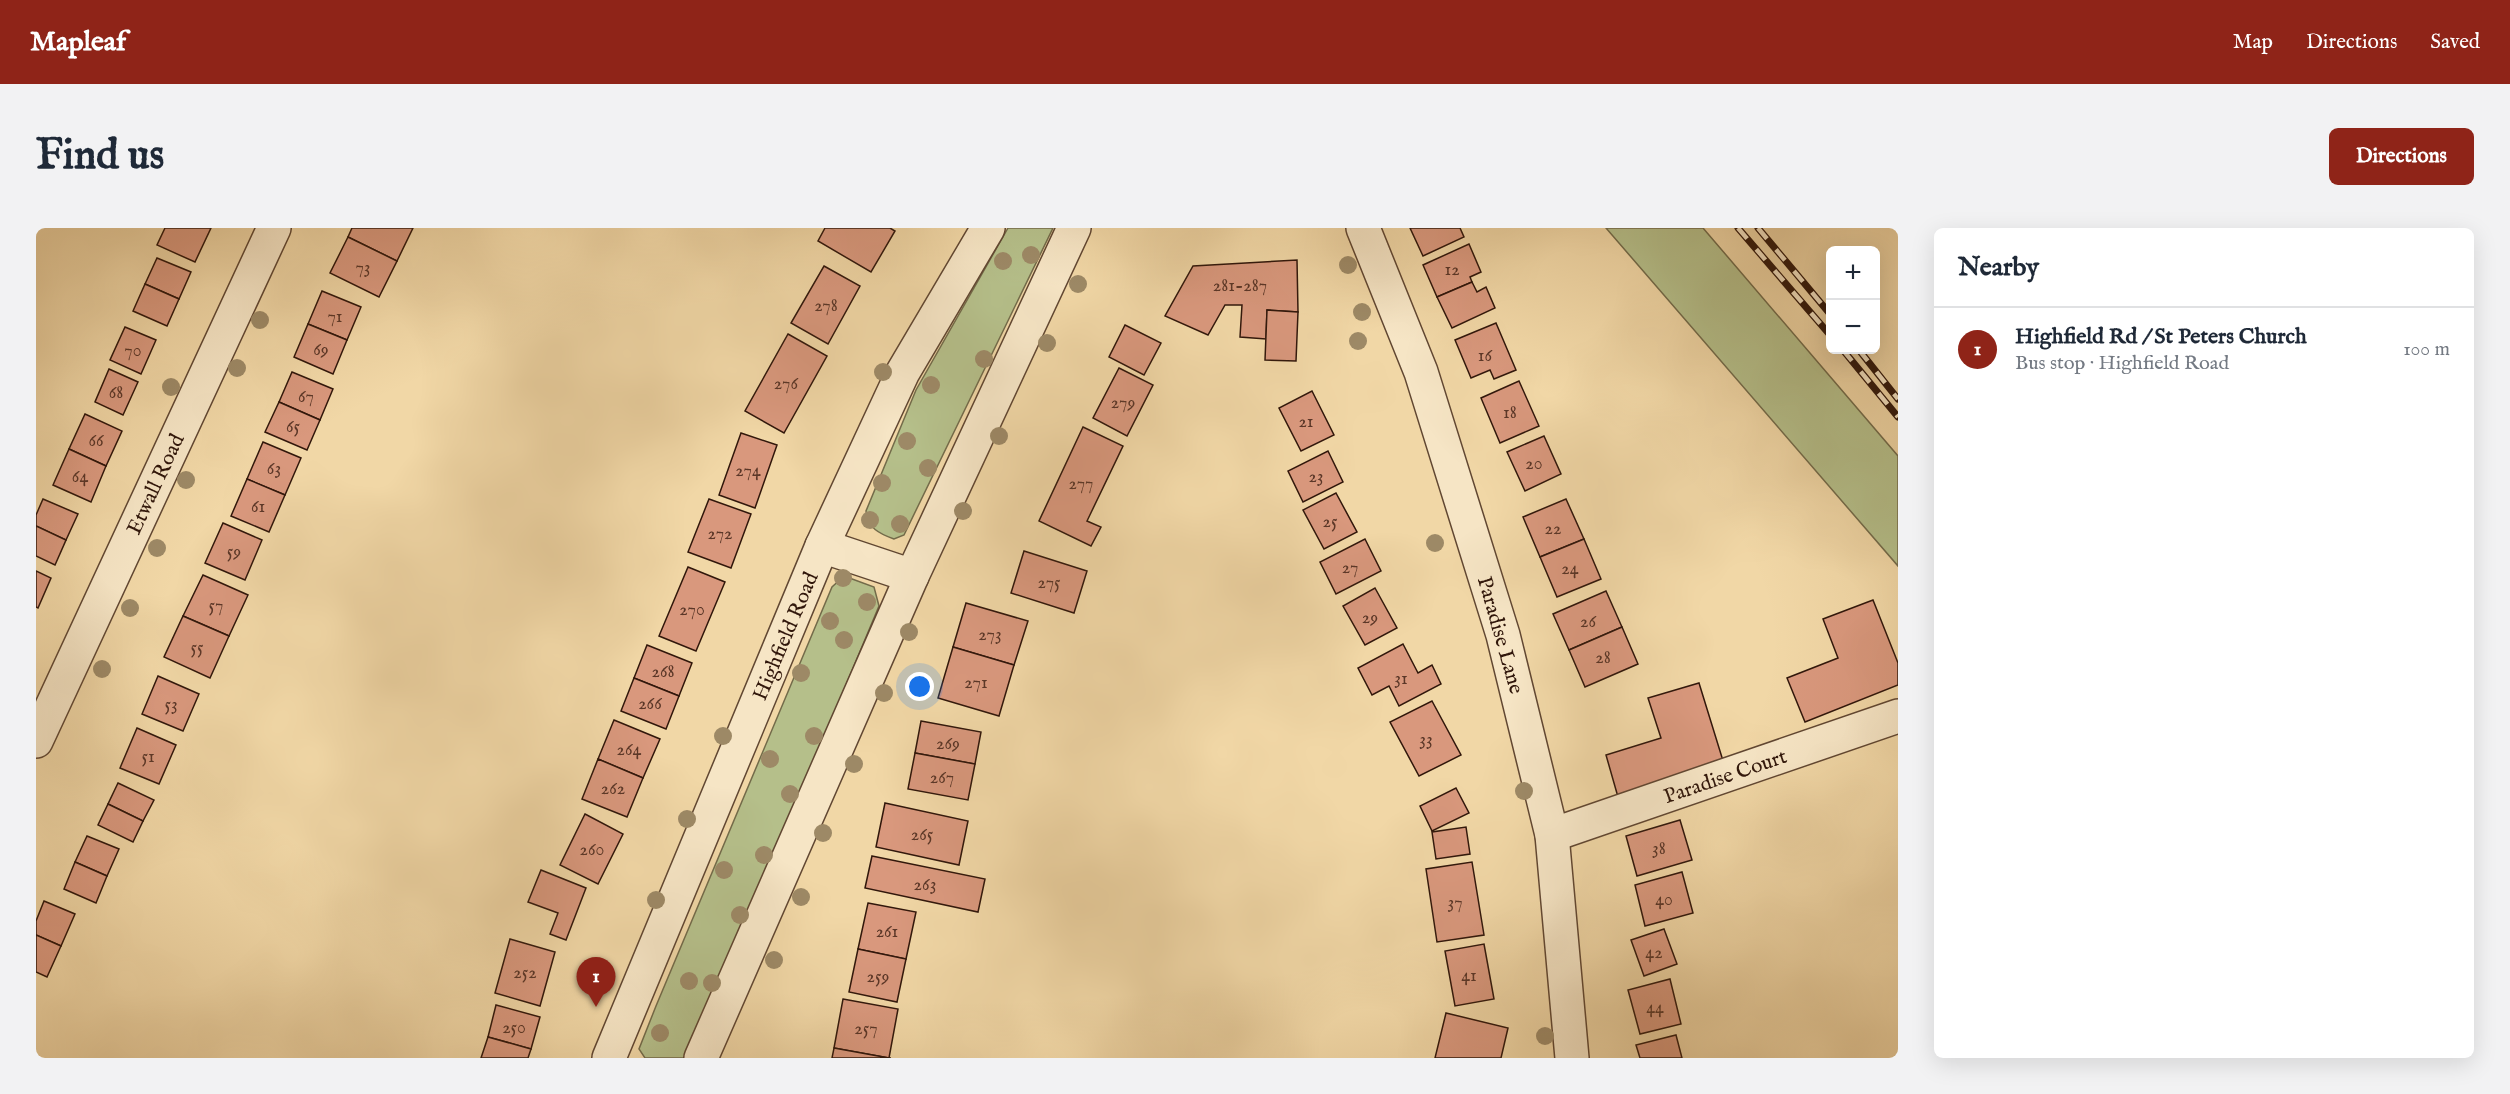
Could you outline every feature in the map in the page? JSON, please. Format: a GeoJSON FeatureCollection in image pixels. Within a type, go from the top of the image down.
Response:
{"type":"FeatureCollection","features":[{"type":"Feature","properties":{"kind":"street","name":"Etwall Road"},"geometry":{"type":"LineString","coordinates":[[36,741],[274,228]]}},
{"type":"Feature","properties":{"kind":"street","name":"Highfield Road"},"geometry":{"type":"LineString","coordinates":[[609,1058],[822,546],[903,372],[988,228]]}},
{"type":"Feature","properties":{"kind":"street"},"geometry":{"type":"LineString","coordinates":[[701,1058],[912,576],[1074,228]]}},
{"type":"Feature","properties":{"kind":"street","name":"Paradise Lane"},"geometry":{"type":"LineString","coordinates":[[1363,228],[1421,372],[1503,635],[1552,835],[1572,1058]]}},
{"type":"Feature","properties":{"kind":"street"},"geometry":{"type":"LineString","coordinates":[[822,546],[912,576]]}},
{"type":"Feature","properties":{"kind":"street","name":"Paradise Court"},"geometry":{"type":"LineString","coordinates":[[1552,835],[1898,716]]}},
{"type":"Feature","properties":{"kind":"green space"},"geometry":{"type":"Polygon","coordinates":[[[1008,228],[1053,228],[904,535],[894,539],[872,526],[866,511],[916,390],[1008,228]]]}},
{"type":"Feature","properties":{"kind":"green space"},"geometry":{"type":"Polygon","coordinates":[[[1606,228],[1703,228],[1898,456],[1898,566],[1606,228]]]}},
{"type":"Feature","properties":{"kind":"green space"},"geometry":{"type":"Polygon","coordinates":[[[844,576],[874,587],[879,606],[721,984],[685,1058],[645,1058],[639,1049],[656,1006],[832,587],[844,576]]]}},
{"type":"Feature","properties":{"kind":"building"},"geometry":{"type":"Polygon","coordinates":[[[165,228],[211,228],[195,262],[157,245],[165,228]]]}},
{"type":"Feature","properties":{"kind":"building"},"geometry":{"type":"Polygon","coordinates":[[[352,228],[413,228],[397,261],[348,237],[352,228]]]}},
{"type":"Feature","properties":{"kind":"building"},"geometry":{"type":"Polygon","coordinates":[[[825,228],[890,228],[895,231],[871,272],[818,241],[825,228]]]}},
{"type":"Feature","properties":{"kind":"building"},"geometry":{"type":"Polygon","coordinates":[[[1410,228],[1460,228],[1464,237],[1423,256],[1410,228]]]}},
{"type":"Feature","properties":{"kind":"building"},"geometry":{"type":"Polygon","coordinates":[[[348,237],[397,261],[379,297],[330,273],[348,237]]]}},
{"type":"Feature","properties":{"kind":"building"},"geometry":{"type":"Polygon","coordinates":[[[1469,244],[1481,272],[1470,277],[1472,282],[1437,297],[1423,265],[1469,244]]]}},
{"type":"Feature","properties":{"kind":"building"},"geometry":{"type":"Polygon","coordinates":[[[157,258],[191,272],[179,299],[145,284],[157,258]]]}},
{"type":"Feature","properties":{"kind":"building"},"geometry":{"type":"Polygon","coordinates":[[[1297,260],[1298,312],[1267,310],[1266,339],[1240,337],[1242,305],[1225,305],[1208,335],[1165,316],[1193,266],[1297,260]]]}},
{"type":"Feature","properties":{"kind":"building"},"geometry":{"type":"Polygon","coordinates":[[[824,266],[860,286],[828,344],[791,323],[824,266]]]}},
{"type":"Feature","properties":{"kind":"building"},"geometry":{"type":"Polygon","coordinates":[[[1472,282],[1477,292],[1486,287],[1495,308],[1452,328],[1437,297],[1472,282]]]}},
{"type":"Feature","properties":{"kind":"building"},"geometry":{"type":"Polygon","coordinates":[[[145,284],[179,299],[167,326],[133,311],[145,284]]]}},
{"type":"Feature","properties":{"kind":"building"},"geometry":{"type":"Polygon","coordinates":[[[322,291],[361,307],[347,340],[308,324],[322,291]]]}},
{"type":"Feature","properties":{"kind":"building"},"geometry":{"type":"Polygon","coordinates":[[[1267,310],[1298,312],[1296,361],[1265,360],[1267,310]]]}},
{"type":"Feature","properties":{"kind":"building"},"geometry":{"type":"Polygon","coordinates":[[[1496,323],[1516,370],[1494,379],[1490,370],[1471,378],[1455,340],[1496,323]]]}},
{"type":"Feature","properties":{"kind":"building"},"geometry":{"type":"Polygon","coordinates":[[[308,324],[347,340],[333,374],[294,357],[308,324]]]}},
{"type":"Feature","properties":{"kind":"building"},"geometry":{"type":"Polygon","coordinates":[[[1125,325],[1161,343],[1144,375],[1109,357],[1125,325]]]}},
{"type":"Feature","properties":{"kind":"building"},"geometry":{"type":"Polygon","coordinates":[[[125,327],[156,340],[141,374],[110,360],[125,327]]]}},
{"type":"Feature","properties":{"kind":"building"},"geometry":{"type":"Polygon","coordinates":[[[788,334],[827,356],[784,433],[745,411],[788,334]]]}},
{"type":"Feature","properties":{"kind":"building"},"geometry":{"type":"Polygon","coordinates":[[[1119,368],[1153,385],[1127,436],[1093,418],[1119,368]]]}},
{"type":"Feature","properties":{"kind":"building"},"geometry":{"type":"Polygon","coordinates":[[[109,369],[138,382],[123,415],[95,402],[109,369]]]}},
{"type":"Feature","properties":{"kind":"building"},"geometry":{"type":"Polygon","coordinates":[[[292,372],[333,389],[320,420],[279,402],[292,372]]]}},
{"type":"Feature","properties":{"kind":"building"},"geometry":{"type":"Polygon","coordinates":[[[1519,381],[1539,426],[1500,443],[1481,398],[1519,381]]]}},
{"type":"Feature","properties":{"kind":"building"},"geometry":{"type":"Polygon","coordinates":[[[1312,391],[1334,435],[1301,451],[1279,408],[1312,391]]]}},
{"type":"Feature","properties":{"kind":"building"},"geometry":{"type":"Polygon","coordinates":[[[279,402],[320,420],[307,450],[265,432],[279,402]]]}},
{"type":"Feature","properties":{"kind":"building"},"geometry":{"type":"Polygon","coordinates":[[[85,414],[122,431],[106,466],[69,449],[85,414]]]}},
{"type":"Feature","properties":{"kind":"building"},"geometry":{"type":"Polygon","coordinates":[[[1083,427],[1123,446],[1087,521],[1101,527],[1091,546],[1039,521],[1083,427]]]}},
{"type":"Feature","properties":{"kind":"building"},"geometry":{"type":"Polygon","coordinates":[[[741,433],[777,445],[755,508],[719,495],[741,433]]]}},
{"type":"Feature","properties":{"kind":"building"},"geometry":{"type":"Polygon","coordinates":[[[1544,436],[1561,474],[1525,491],[1507,452],[1544,436]]]}},
{"type":"Feature","properties":{"kind":"building"},"geometry":{"type":"Polygon","coordinates":[[[263,442],[301,458],[285,495],[247,479],[263,442]]]}},
{"type":"Feature","properties":{"kind":"building"},"geometry":{"type":"Polygon","coordinates":[[[69,449],[106,466],[91,502],[53,485],[69,449]]]}},
{"type":"Feature","properties":{"kind":"building"},"geometry":{"type":"Polygon","coordinates":[[[1328,451],[1343,482],[1303,502],[1288,471],[1328,451]]]}},
{"type":"Feature","properties":{"kind":"building"},"geometry":{"type":"Polygon","coordinates":[[[247,479],[285,495],[269,532],[231,516],[247,479]]]}},
{"type":"Feature","properties":{"kind":"building"},"geometry":{"type":"Polygon","coordinates":[[[1336,493],[1357,532],[1324,549],[1303,510],[1336,493]]]}},
{"type":"Feature","properties":{"kind":"building"},"geometry":{"type":"Polygon","coordinates":[[[43,499],[78,514],[66,540],[36,526],[36,515],[43,499]]]}},
{"type":"Feature","properties":{"kind":"building"},"geometry":{"type":"Polygon","coordinates":[[[709,499],[751,514],[731,568],[688,552],[709,499]]]}},
{"type":"Feature","properties":{"kind":"building"},"geometry":{"type":"Polygon","coordinates":[[[1566,499],[1584,539],[1540,557],[1523,517],[1566,499]]]}},
{"type":"Feature","properties":{"kind":"building"},"geometry":{"type":"Polygon","coordinates":[[[223,523],[262,540],[245,580],[205,563],[223,523]]]}},
{"type":"Feature","properties":{"kind":"building"},"geometry":{"type":"Polygon","coordinates":[[[36,526],[66,540],[55,565],[36,556],[36,526]]]}},
{"type":"Feature","properties":{"kind":"building"},"geometry":{"type":"Polygon","coordinates":[[[1365,539],[1381,571],[1336,594],[1320,562],[1365,539]]]}},
{"type":"Feature","properties":{"kind":"building"},"geometry":{"type":"Polygon","coordinates":[[[1584,539],[1601,579],[1557,597],[1540,557],[1584,539]]]}},
{"type":"Feature","properties":{"kind":"building"},"geometry":{"type":"Polygon","coordinates":[[[1024,551],[1087,571],[1074,613],[1011,593],[1024,551]]]}},
{"type":"Feature","properties":{"kind":"building"},"geometry":{"type":"Polygon","coordinates":[[[688,567],[725,582],[696,651],[659,636],[688,567]]]}},
{"type":"Feature","properties":{"kind":"building"},"geometry":{"type":"Polygon","coordinates":[[[36,571],[51,578],[38,608],[36,607],[36,571]]]}},
{"type":"Feature","properties":{"kind":"building"},"geometry":{"type":"Polygon","coordinates":[[[203,575],[248,595],[229,636],[183,616],[203,575]]]}},
{"type":"Feature","properties":{"kind":"building"},"geometry":{"type":"Polygon","coordinates":[[[1375,588],[1397,628],[1365,645],[1343,606],[1375,588]]]}},
{"type":"Feature","properties":{"kind":"building"},"geometry":{"type":"Polygon","coordinates":[[[1606,591],[1622,627],[1569,650],[1553,614],[1606,591]]]}},
{"type":"Feature","properties":{"kind":"building"},"geometry":{"type":"Polygon","coordinates":[[[1873,600],[1898,663],[1898,685],[1805,722],[1787,678],[1838,658],[1823,619],[1873,600]]]}},
{"type":"Feature","properties":{"kind":"building"},"geometry":{"type":"Polygon","coordinates":[[[966,603],[1028,621],[1014,665],[953,647],[966,603]]]}},
{"type":"Feature","properties":{"kind":"building"},"geometry":{"type":"Polygon","coordinates":[[[183,616],[229,636],[210,678],[164,657],[183,616]]]}},
{"type":"Feature","properties":{"kind":"building"},"geometry":{"type":"Polygon","coordinates":[[[1622,627],[1638,664],[1585,687],[1569,650],[1622,627]]]}},
{"type":"Feature","properties":{"kind":"building"},"geometry":{"type":"Polygon","coordinates":[[[1403,644],[1418,673],[1432,665],[1441,684],[1399,706],[1389,686],[1372,695],[1358,668],[1403,644]]]}},
{"type":"Feature","properties":{"kind":"building"},"geometry":{"type":"Polygon","coordinates":[[[647,645],[692,663],[679,696],[634,678],[647,645]]]}},
{"type":"Feature","properties":{"kind":"building"},"geometry":{"type":"Polygon","coordinates":[[[953,647],[1014,665],[999,716],[938,698],[953,647]]]}},
{"type":"Feature","properties":{"kind":"building"},"geometry":{"type":"Polygon","coordinates":[[[158,676],[199,694],[183,731],[142,714],[158,676]]]}},
{"type":"Feature","properties":{"kind":"building"},"geometry":{"type":"Polygon","coordinates":[[[634,678],[679,696],[666,729],[621,711],[634,678]]]}},
{"type":"Feature","properties":{"kind":"building"},"geometry":{"type":"Polygon","coordinates":[[[1699,683],[1724,764],[1618,797],[1606,755],[1661,738],[1648,698],[1699,683]]]}},
{"type":"Feature","properties":{"kind":"building"},"geometry":{"type":"Polygon","coordinates":[[[1432,701],[1461,755],[1419,776],[1390,722],[1432,701]]]}},
{"type":"Feature","properties":{"kind":"building"},"geometry":{"type":"Polygon","coordinates":[[[614,720],[660,739],[643,778],[598,759],[614,720]]]}},
{"type":"Feature","properties":{"kind":"building"},"geometry":{"type":"Polygon","coordinates":[[[921,721],[981,732],[975,764],[915,753],[921,721]]]}},
{"type":"Feature","properties":{"kind":"building"},"geometry":{"type":"Polygon","coordinates":[[[137,728],[176,745],[159,784],[120,768],[137,728]]]}},
{"type":"Feature","properties":{"kind":"building"},"geometry":{"type":"Polygon","coordinates":[[[915,753],[975,764],[968,800],[908,789],[915,753]]]}},
{"type":"Feature","properties":{"kind":"building"},"geometry":{"type":"Polygon","coordinates":[[[598,759],[643,778],[627,817],[582,799],[598,759]]]}},
{"type":"Feature","properties":{"kind":"building"},"geometry":{"type":"Polygon","coordinates":[[[118,783],[154,800],[143,821],[108,804],[118,783]]]}},
{"type":"Feature","properties":{"kind":"building"},"geometry":{"type":"Polygon","coordinates":[[[1456,788],[1469,813],[1432,831],[1420,806],[1456,788]]]}},
{"type":"Feature","properties":{"kind":"building"},"geometry":{"type":"Polygon","coordinates":[[[885,803],[968,821],[959,865],[876,847],[885,803]]]}},
{"type":"Feature","properties":{"kind":"building"},"geometry":{"type":"Polygon","coordinates":[[[108,804],[143,821],[133,842],[98,825],[108,804]]]}},
{"type":"Feature","properties":{"kind":"building"},"geometry":{"type":"Polygon","coordinates":[[[585,814],[623,834],[598,884],[560,865],[585,814]]]}},
{"type":"Feature","properties":{"kind":"building"},"geometry":{"type":"Polygon","coordinates":[[[1680,820],[1692,860],[1637,876],[1626,836],[1680,820]]]}},
{"type":"Feature","properties":{"kind":"building"},"geometry":{"type":"Polygon","coordinates":[[[1466,827],[1470,854],[1436,859],[1432,832],[1466,827]]]}},
{"type":"Feature","properties":{"kind":"building"},"geometry":{"type":"Polygon","coordinates":[[[87,836],[119,849],[107,876],[75,862],[87,836]]]}},
{"type":"Feature","properties":{"kind":"building"},"geometry":{"type":"Polygon","coordinates":[[[872,856],[985,879],[978,912],[865,888],[872,856]]]}},
{"type":"Feature","properties":{"kind":"building"},"geometry":{"type":"Polygon","coordinates":[[[75,862],[107,876],[96,903],[64,889],[75,862]]]}},
{"type":"Feature","properties":{"kind":"building"},"geometry":{"type":"Polygon","coordinates":[[[1472,862],[1484,935],[1437,942],[1426,869],[1472,862]]]}},
{"type":"Feature","properties":{"kind":"building"},"geometry":{"type":"Polygon","coordinates":[[[541,870],[586,888],[566,940],[550,934],[558,913],[528,902],[541,870]]]}},
{"type":"Feature","properties":{"kind":"building"},"geometry":{"type":"Polygon","coordinates":[[[1682,872],[1693,913],[1645,926],[1635,885],[1682,872]]]}},
{"type":"Feature","properties":{"kind":"building"},"geometry":{"type":"Polygon","coordinates":[[[44,901],[75,914],[61,946],[36,935],[36,921],[44,901]]]}},
{"type":"Feature","properties":{"kind":"building"},"geometry":{"type":"Polygon","coordinates":[[[868,903],[916,912],[906,959],[858,949],[868,903]]]}},
{"type":"Feature","properties":{"kind":"building"},"geometry":{"type":"Polygon","coordinates":[[[1664,929],[1677,964],[1644,976],[1631,940],[1664,929]]]}},
{"type":"Feature","properties":{"kind":"building"},"geometry":{"type":"Polygon","coordinates":[[[36,935],[61,946],[47,977],[36,972],[36,935]]]}},
{"type":"Feature","properties":{"kind":"building"},"geometry":{"type":"Polygon","coordinates":[[[510,939],[555,952],[540,1006],[495,993],[510,939]]]}},
{"type":"Feature","properties":{"kind":"building"},"geometry":{"type":"Polygon","coordinates":[[[1484,944],[1494,999],[1455,1006],[1445,951],[1484,944]]]}},
{"type":"Feature","properties":{"kind":"building"},"geometry":{"type":"Polygon","coordinates":[[[858,949],[906,959],[897,1002],[849,992],[858,949]]]}},
{"type":"Feature","properties":{"kind":"building"},"geometry":{"type":"Polygon","coordinates":[[[1670,979],[1681,1024],[1640,1034],[1628,990],[1670,979]]]}},
{"type":"Feature","properties":{"kind":"building"},"geometry":{"type":"Polygon","coordinates":[[[843,999],[898,1009],[889,1058],[834,1048],[843,999]]]}},
{"type":"Feature","properties":{"kind":"building"},"geometry":{"type":"Polygon","coordinates":[[[496,1005],[540,1017],[531,1049],[488,1037],[496,1005]]]}},
{"type":"Feature","properties":{"kind":"building"},"geometry":{"type":"Polygon","coordinates":[[[1446,1013],[1508,1028],[1501,1058],[1435,1058],[1446,1013]]]}},
{"type":"Feature","properties":{"kind":"building"},"geometry":{"type":"Polygon","coordinates":[[[1676,1035],[1682,1058],[1640,1058],[1636,1045],[1676,1035]]]}},
{"type":"Feature","properties":{"kind":"building"},"geometry":{"type":"Polygon","coordinates":[[[488,1037],[531,1049],[528,1058],[481,1058],[488,1037]]]}},
{"type":"Feature","properties":{"kind":"building"},"geometry":{"type":"Polygon","coordinates":[[[834,1048],[889,1058],[832,1058],[834,1048]]]}},
{"type":"Feature","properties":{"kind":"railway"},"geometry":{"type":"LineString","coordinates":[[1738,228],[1826,330]]}},
{"type":"Feature","properties":{"kind":"railway"},"geometry":{"type":"LineString","coordinates":[[1758,228],[1826,309]]}},
{"type":"Feature","properties":{"kind":"railway"},"geometry":{"type":"LineString","coordinates":[[1846,354],[1898,417]]}},
{"type":"Feature","properties":{"kind":"railway"},"geometry":{"type":"LineString","coordinates":[[1862,354],[1898,399]]}},
{"type":"Feature","properties":{"kind":"place","name":"Highfield Rd / St Peters Church"},"geometry":{"type":"Point","coordinates":[596,1007]}}]}
